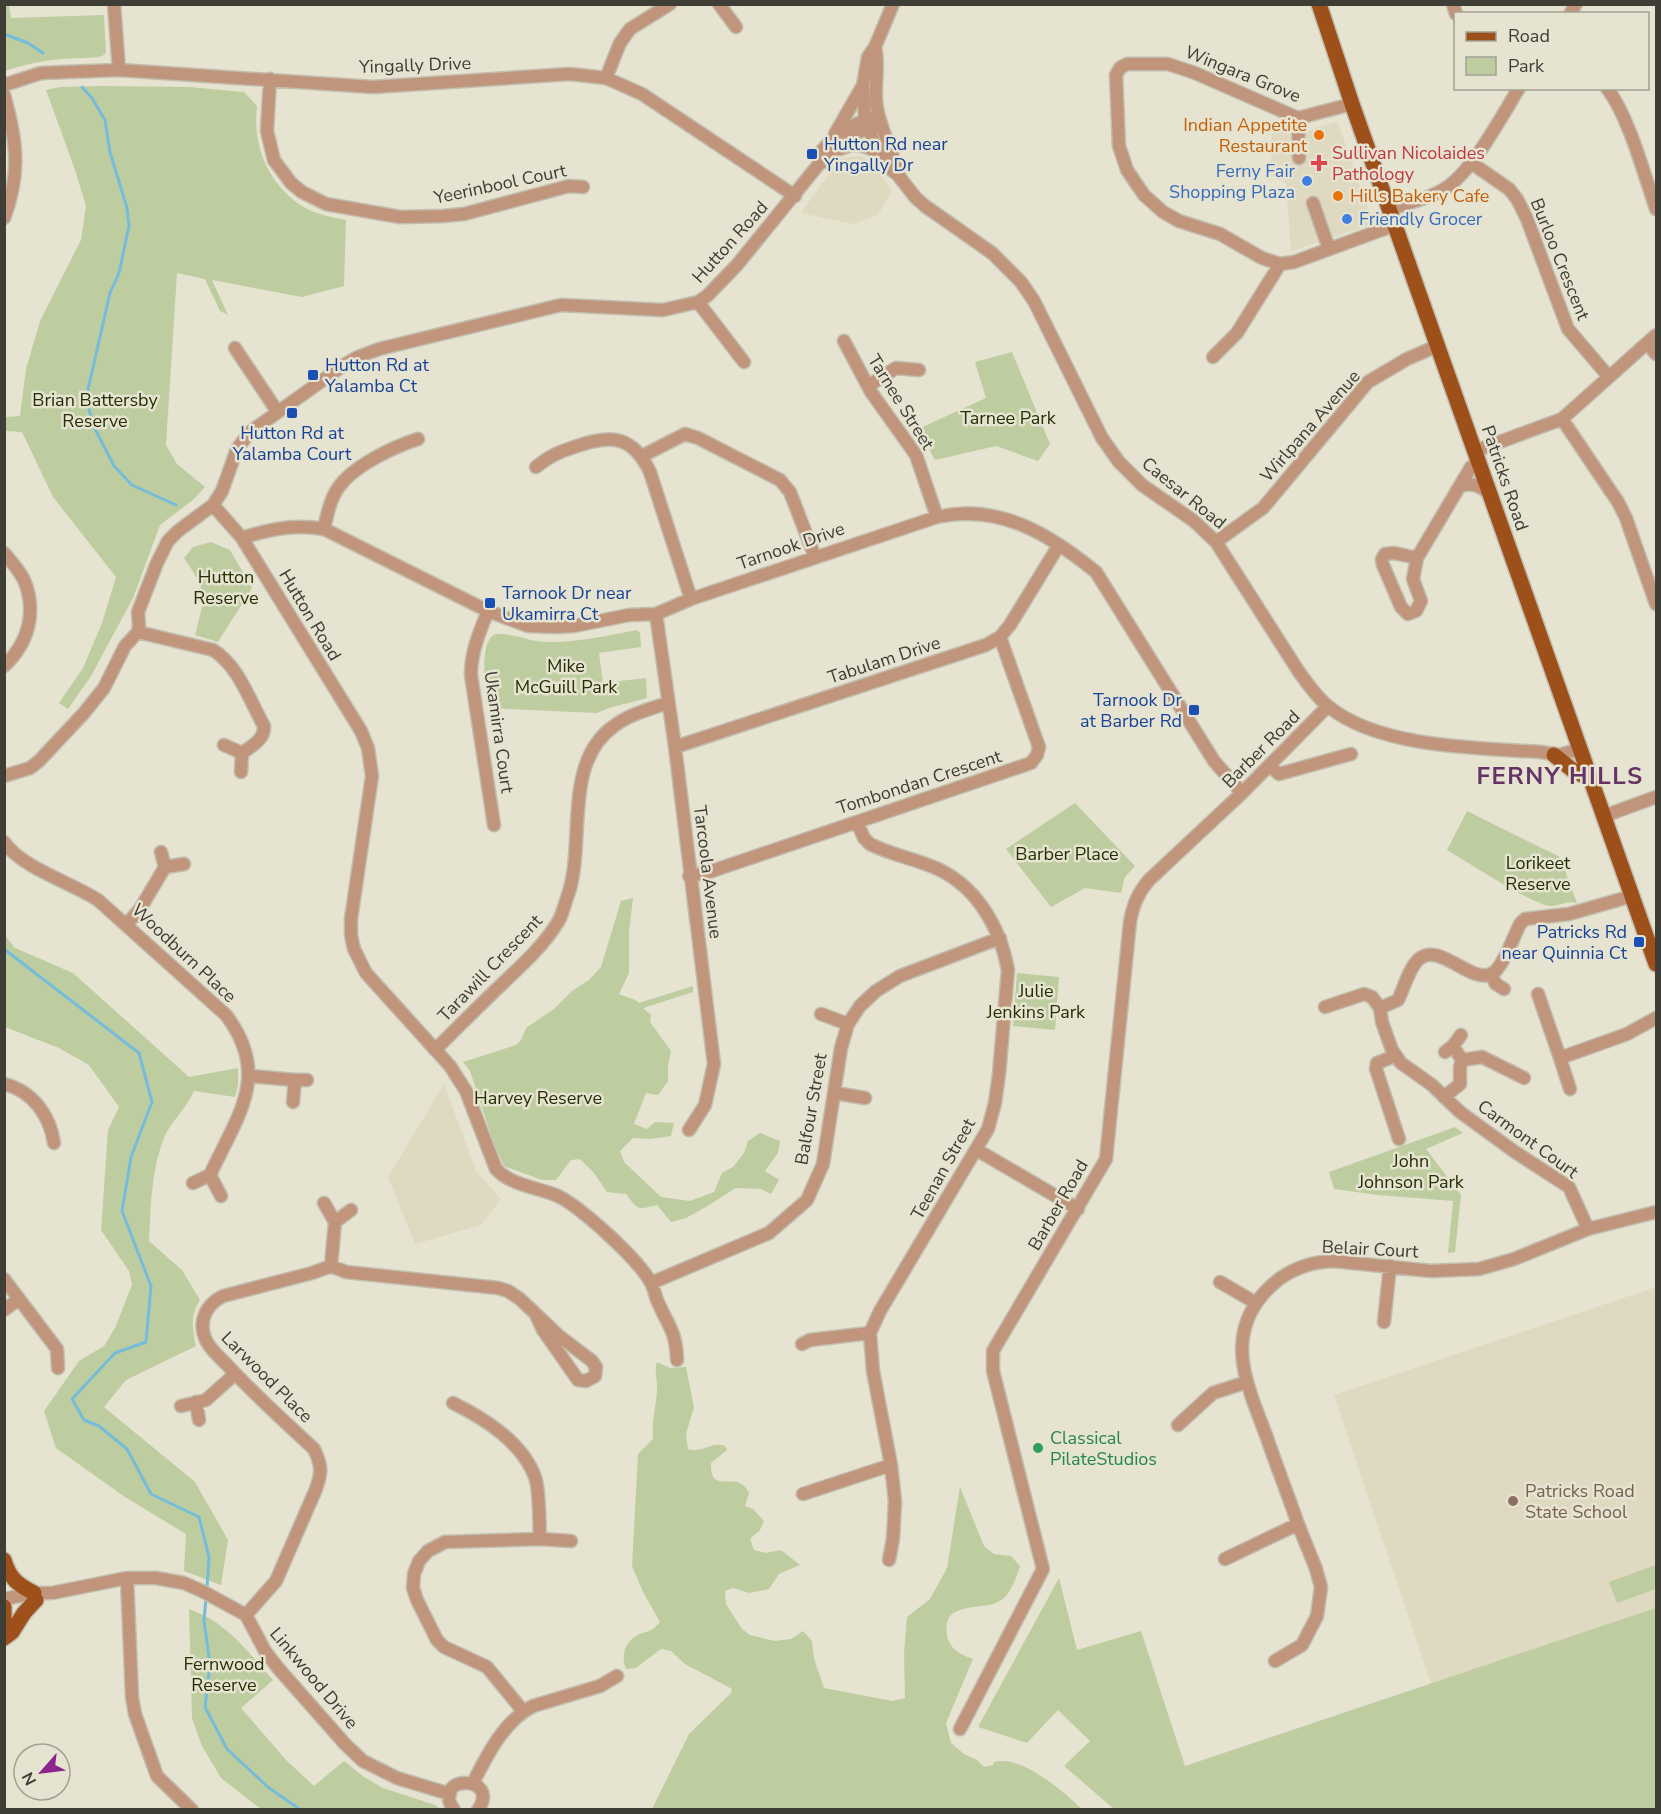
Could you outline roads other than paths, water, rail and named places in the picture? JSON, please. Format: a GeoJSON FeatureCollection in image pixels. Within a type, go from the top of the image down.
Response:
{"type":"FeatureCollection","features":[{"type":"Feature","properties":{"kind":"main road","name":"Patricks Road"},"geometry":{"type":"LineString","coordinates":[[1319,4],[1389,210],[1578,745],[1632,896],[1651,933],[1656,964]]}},
{"type":"Feature","properties":{"kind":"main road"},"geometry":{"type":"LineString","coordinates":[[1548,753],[1575,772],[1590,778]]}},
{"type":"Feature","properties":{"kind":"main road"},"geometry":{"type":"LineString","coordinates":[[4,1560],[9,1575],[35,1597],[12,1632],[4,1638]]}},
{"type":"Feature","properties":{"kind":"main road"},"geometry":{"type":"LineString","coordinates":[[4,1607],[4,1625]]}},
{"type":"Feature","properties":{"kind":"street"},"geometry":{"type":"LineString","coordinates":[[114,4],[119,70]]}},
{"type":"Feature","properties":{"kind":"street"},"geometry":{"type":"LineString","coordinates":[[606,78],[620,43],[630,29],[670,4]]}},
{"type":"Feature","properties":{"kind":"street"},"geometry":{"type":"LineString","coordinates":[[719,4],[736,27]]}},
{"type":"Feature","properties":{"kind":"street"},"geometry":{"type":"LineString","coordinates":[[834,138],[836,129],[863,85],[868,57],[875,47],[893,4]]}},
{"type":"Feature","properties":{"kind":"street"},"geometry":{"type":"LineString","coordinates":[[873,122],[878,58],[875,47]]}},
{"type":"Feature","properties":{"kind":"street","name":"Wingara Grove"},"geometry":{"type":"LineString","coordinates":[[1280,264],[1262,258],[1220,234],[1179,221],[1163,212],[1144,195],[1127,170],[1119,146],[1116,75],[1120,68],[1127,64],[1168,64],[1195,73],[1298,118],[1352,104]]}},
{"type":"Feature","properties":{"kind":"street","name":"Yingally Drive"},"geometry":{"type":"LineString","coordinates":[[4,85],[41,73],[119,70],[373,87],[562,75],[606,78],[642,94],[795,196]]}},
{"type":"Feature","properties":{"kind":"street","name":"Yeerinbool Court"},"geometry":{"type":"LineString","coordinates":[[270,79],[267,131],[274,160],[291,183],[302,192],[326,204],[400,217],[443,216],[464,214],[569,186],[583,187]]}},
{"type":"Feature","properties":{"kind":"street"},"geometry":{"type":"LineString","coordinates":[[863,85],[873,122]]}},
{"type":"Feature","properties":{"kind":"street"},"geometry":{"type":"LineString","coordinates":[[1389,210],[1424,199],[1455,181],[1518,90]]}},
{"type":"Feature","properties":{"kind":"street"},"geometry":{"type":"LineString","coordinates":[[1608,90],[1624,118],[1656,209]]}},
{"type":"Feature","properties":{"kind":"street"},"geometry":{"type":"LineString","coordinates":[[4,95],[16,153],[17,171],[12,199],[4,218]]}},
{"type":"Feature","properties":{"kind":"street"},"geometry":{"type":"LineString","coordinates":[[1298,118],[1299,159]]}},
{"type":"Feature","properties":{"kind":"street","name":"Hutton Road"},"geometry":{"type":"LineString","coordinates":[[819,164],[819,154],[839,132],[873,122]]}},
{"type":"Feature","properties":{"kind":"street","name":"Hutton Road"},"geometry":{"type":"LineString","coordinates":[[677,1360],[674,1331],[657,1301],[651,1283],[631,1257],[574,1206],[559,1197],[504,1177],[496,1169],[466,1091],[450,1066],[372,982],[357,956],[351,935],[351,919],[372,776],[368,748],[361,731],[242,538],[213,505],[222,491],[231,463],[242,441],[250,432],[358,357],[379,349],[561,305],[663,310],[698,302],[707,296],[737,265],[819,164],[827,160],[847,138],[873,122]]}},
{"type":"Feature","properties":{"kind":"street","name":"Caesar Road"},"geometry":{"type":"LineString","coordinates":[[873,122],[878,152],[888,167],[925,206],[992,253],[1021,282],[1034,301],[1102,438],[1119,462],[1142,485],[1194,521],[1216,542],[1299,672],[1328,706],[1355,723],[1381,732],[1466,748],[1548,753],[1578,745]]}},
{"type":"Feature","properties":{"kind":"street","name":"Caesar Road"},"geometry":{"type":"LineString","coordinates":[[873,122],[896,163],[898,175]]}},
{"type":"Feature","properties":{"kind":"street"},"geometry":{"type":"LineString","coordinates":[[835,151],[852,144],[878,152]]}},
{"type":"Feature","properties":{"kind":"street","name":"Burloo Crescent"},"geometry":{"type":"LineString","coordinates":[[1470,162],[1509,189],[1517,199],[1527,219],[1568,329],[1609,377]]}},
{"type":"Feature","properties":{"kind":"street"},"geometry":{"type":"LineString","coordinates":[[1313,203],[1329,249]]}},
{"type":"Feature","properties":{"kind":"street"},"geometry":{"type":"LineString","coordinates":[[1213,357],[1237,333],[1280,264],[1294,262],[1395,225]]}},
{"type":"Feature","properties":{"kind":"street"},"geometry":{"type":"LineString","coordinates":[[698,302],[744,362]]}},
{"type":"Feature","properties":{"kind":"street"},"geometry":{"type":"LineString","coordinates":[[1417,558],[1394,553],[1385,554],[1382,559],[1401,607],[1408,614],[1416,610],[1421,601],[1413,579],[1417,558],[1477,457],[1562,419],[1652,339],[1656,354]]}},
{"type":"Feature","properties":{"kind":"street","name":"Tarnee Street"},"geometry":{"type":"LineString","coordinates":[[844,341],[868,386],[916,455],[937,517]]}},
{"type":"Feature","properties":{"kind":"street","name":"Wirlpana Avenue"},"geometry":{"type":"LineString","coordinates":[[1216,542],[1263,508],[1368,382],[1407,358],[1437,346]]}},
{"type":"Feature","properties":{"kind":"street"},"geometry":{"type":"LineString","coordinates":[[235,348],[278,411]]}},
{"type":"Feature","properties":{"kind":"street"},"geometry":{"type":"LineString","coordinates":[[868,386],[896,368],[919,370]]}},
{"type":"Feature","properties":{"kind":"street"},"geometry":{"type":"LineString","coordinates":[[1562,419],[1618,502],[1626,518],[1656,604]]}},
{"type":"Feature","properties":{"kind":"street"},"geometry":{"type":"LineString","coordinates":[[642,456],[685,434],[698,438],[780,480],[790,492],[815,557]]}},
{"type":"Feature","properties":{"kind":"street"},"geometry":{"type":"LineString","coordinates":[[324,529],[338,487],[348,477],[388,450],[418,438]]}},
{"type":"Feature","properties":{"kind":"street"},"geometry":{"type":"LineString","coordinates":[[536,467],[550,455],[607,438],[620,440],[642,456],[650,472],[691,599]]}},
{"type":"Feature","properties":{"kind":"street"},"geometry":{"type":"LineString","coordinates":[[1460,486],[1477,485],[1490,494]]}},
{"type":"Feature","properties":{"kind":"street"},"geometry":{"type":"LineString","coordinates":[[4,776],[30,768],[39,761],[104,688],[125,646],[138,632],[138,612],[168,541],[213,505]]}},
{"type":"Feature","properties":{"kind":"street","name":"Tarnook Drive"},"geometry":{"type":"LineString","coordinates":[[242,538],[293,526],[324,529],[488,611],[513,622],[540,628],[574,626],[638,614],[656,614],[691,599],[937,517],[951,513],[994,514],[1017,521],[1073,553],[1096,572],[1214,761],[1242,794]]}},
{"type":"Feature","properties":{"kind":"street","name":"Tabulam Drive"},"geometry":{"type":"LineString","coordinates":[[675,747],[986,645],[1000,637],[1010,625],[1059,545]]}},
{"type":"Feature","properties":{"kind":"street"},"geometry":{"type":"LineString","coordinates":[[4,553],[23,579],[30,615],[29,628],[24,640],[4,666]]}},
{"type":"Feature","properties":{"kind":"street","name":"Ukamirra Court"},"geometry":{"type":"LineString","coordinates":[[488,611],[471,658],[471,675],[494,825]]}},
{"type":"Feature","properties":{"kind":"street","name":"Tarcoola Avenue"},"geometry":{"type":"LineString","coordinates":[[656,614],[675,747],[689,876],[714,1064],[705,1105],[689,1130]]}},
{"type":"Feature","properties":{"kind":"street"},"geometry":{"type":"LineString","coordinates":[[138,632],[213,650],[232,666],[264,726],[261,739],[242,753]]}},
{"type":"Feature","properties":{"kind":"street","name":"Tombondan Crescent"},"geometry":{"type":"LineString","coordinates":[[689,876],[706,873],[1031,763],[1039,747],[1000,637]]}},
{"type":"Feature","properties":{"kind":"street","name":"Tarawill Crescent"},"geometry":{"type":"LineString","coordinates":[[435,1050],[528,959],[559,920],[575,873],[580,786],[593,748],[615,725],[642,711],[669,704]]}},
{"type":"Feature","properties":{"kind":"street","name":"Barber Road"},"geometry":{"type":"LineString","coordinates":[[960,1729],[1043,1569],[993,1371],[993,1351],[1106,1159],[1133,905],[1149,880],[1242,794],[1328,706]]}},
{"type":"Feature","properties":{"kind":"street"},"geometry":{"type":"LineString","coordinates":[[224,745],[242,753]]}},
{"type":"Feature","properties":{"kind":"street"},"geometry":{"type":"LineString","coordinates":[[241,772],[242,753]]}},
{"type":"Feature","properties":{"kind":"street"},"geometry":{"type":"LineString","coordinates":[[1270,766],[1279,774],[1351,754]]}},
{"type":"Feature","properties":{"kind":"street"},"geometry":{"type":"LineString","coordinates":[[1604,816],[1656,797]]}},
{"type":"Feature","properties":{"kind":"street","name":"Teenan Street"},"geometry":{"type":"LineString","coordinates":[[857,822],[864,838],[870,844],[931,866],[962,883],[988,915],[1000,938],[1008,970],[999,1074],[992,1115],[977,1150],[880,1311],[870,1334],[873,1371],[891,1465],[895,1502],[893,1539],[889,1560]]}},
{"type":"Feature","properties":{"kind":"street","name":"Woodburn Place"},"geometry":{"type":"LineString","coordinates":[[4,842],[20,859],[98,900],[226,1015],[237,1030],[247,1056],[250,1076],[244,1105],[210,1175]]}},
{"type":"Feature","properties":{"kind":"street"},"geometry":{"type":"LineString","coordinates":[[127,924],[140,909],[165,867],[161,852]]}},
{"type":"Feature","properties":{"kind":"street"},"geometry":{"type":"LineString","coordinates":[[165,867],[184,864]]}},
{"type":"Feature","properties":{"kind":"street"},"geometry":{"type":"LineString","coordinates":[[1380,1008],[1398,1000],[1417,961],[1423,956],[1434,954],[1482,976],[1491,975],[1498,969],[1520,924],[1525,919],[1569,915],[1632,896]]}},
{"type":"Feature","properties":{"kind":"street","name":"Balfour Street"},"geometry":{"type":"LineString","coordinates":[[651,1283],[769,1233],[807,1200],[823,1164],[841,1048],[848,1024],[860,1006],[876,991],[900,976],[1000,938]]}},
{"type":"Feature","properties":{"kind":"street"},"geometry":{"type":"LineString","coordinates":[[1491,975],[1496,984],[1504,988]]}},
{"type":"Feature","properties":{"kind":"street"},"geometry":{"type":"LineString","coordinates":[[1325,1006],[1364,994],[1372,997],[1380,1008],[1382,1022],[1395,1056],[1377,1063],[1377,1076],[1399,1139]]}},
{"type":"Feature","properties":{"kind":"street"},"geometry":{"type":"LineString","coordinates":[[1539,994],[1570,1089]]}},
{"type":"Feature","properties":{"kind":"street"},"geometry":{"type":"LineString","coordinates":[[821,1014],[848,1024]]}},
{"type":"Feature","properties":{"kind":"street"},"geometry":{"type":"LineString","coordinates":[[1560,1058],[1627,1035],[1656,1018]]}},
{"type":"Feature","properties":{"kind":"street"},"geometry":{"type":"LineString","coordinates":[[1461,1035],[1449,1049],[1462,1060],[1482,1057],[1524,1078]]}},
{"type":"Feature","properties":{"kind":"street","name":"Carmont Court"},"geometry":{"type":"LineString","coordinates":[[1395,1056],[1401,1063],[1432,1085],[1460,1112],[1569,1187],[1588,1229]]}},
{"type":"Feature","properties":{"kind":"street"},"geometry":{"type":"LineString","coordinates":[[1444,1097],[1460,1084],[1462,1060]]}},
{"type":"Feature","properties":{"kind":"street"},"geometry":{"type":"LineString","coordinates":[[250,1076],[301,1080],[293,1102]]}},
{"type":"Feature","properties":{"kind":"street"},"geometry":{"type":"LineString","coordinates":[[4,1084],[15,1086],[37,1104],[51,1125],[54,1143]]}},
{"type":"Feature","properties":{"kind":"street"},"geometry":{"type":"LineString","coordinates":[[835,1093],[865,1098]]}},
{"type":"Feature","properties":{"kind":"street"},"geometry":{"type":"LineString","coordinates":[[977,1150],[1078,1209]]}},
{"type":"Feature","properties":{"kind":"street"},"geometry":{"type":"LineString","coordinates":[[193,1184],[210,1175],[221,1196]]}},
{"type":"Feature","properties":{"kind":"street"},"geometry":{"type":"LineString","coordinates":[[324,1203],[335,1222],[331,1266],[346,1272],[498,1288],[508,1291],[592,1361],[596,1367],[595,1376],[586,1381],[578,1380],[543,1330],[537,1317]]}},
{"type":"Feature","properties":{"kind":"street"},"geometry":{"type":"LineString","coordinates":[[335,1222],[351,1210]]}},
{"type":"Feature","properties":{"kind":"street","name":"Belair Court"},"geometry":{"type":"LineString","coordinates":[[1275,1661],[1302,1645],[1317,1616],[1321,1587],[1247,1382],[1243,1337],[1256,1303],[1276,1281],[1287,1274],[1318,1262],[1333,1261],[1431,1271],[1479,1269],[1504,1262],[1588,1229],[1656,1212]]}},
{"type":"Feature","properties":{"kind":"street","name":"Larwood Place"},"geometry":{"type":"LineString","coordinates":[[246,1615],[276,1581],[316,1489],[321,1463],[314,1449],[212,1349],[204,1336],[202,1321],[208,1306],[223,1296],[312,1274],[331,1266]]}},
{"type":"Feature","properties":{"kind":"street"},"geometry":{"type":"LineString","coordinates":[[1384,1322],[1390,1266]]}},
{"type":"Feature","properties":{"kind":"street"},"geometry":{"type":"LineString","coordinates":[[4,1279],[57,1349],[58,1368]]}},
{"type":"Feature","properties":{"kind":"street"},"geometry":{"type":"LineString","coordinates":[[1220,1282],[1256,1303]]}},
{"type":"Feature","properties":{"kind":"street"},"geometry":{"type":"LineString","coordinates":[[4,1310],[19,1299]]}},
{"type":"Feature","properties":{"kind":"street"},"geometry":{"type":"LineString","coordinates":[[802,1344],[810,1340],[870,1334]]}},
{"type":"Feature","properties":{"kind":"street"},"geometry":{"type":"LineString","coordinates":[[181,1406],[206,1400],[235,1374]]}},
{"type":"Feature","properties":{"kind":"street"},"geometry":{"type":"LineString","coordinates":[[1178,1425],[1213,1393],[1247,1382]]}},
{"type":"Feature","properties":{"kind":"street"},"geometry":{"type":"LineString","coordinates":[[196,1402],[199,1420]]}},
{"type":"Feature","properties":{"kind":"street"},"geometry":{"type":"LineString","coordinates":[[453,1403],[475,1414],[520,1449],[536,1479],[540,1539]]}},
{"type":"Feature","properties":{"kind":"street"},"geometry":{"type":"LineString","coordinates":[[803,1494],[891,1465]]}},
{"type":"Feature","properties":{"kind":"street"},"geometry":{"type":"LineString","coordinates":[[1225,1559],[1298,1524]]}},
{"type":"Feature","properties":{"kind":"street"},"geometry":{"type":"LineString","coordinates":[[523,1711],[487,1667],[444,1647],[437,1640],[417,1600],[413,1588],[414,1574],[419,1561],[428,1551],[445,1542],[540,1539],[572,1541]]}},
{"type":"Feature","properties":{"kind":"street"},"geometry":{"type":"LineString","coordinates":[[127,1578],[132,1697],[135,1714],[157,1776],[192,1809]]}},
{"type":"Feature","properties":{"kind":"street"},"geometry":{"type":"LineString","coordinates":[[4,1607],[35,1597],[127,1578],[156,1578],[184,1583],[246,1615]]}},
{"type":"Feature","properties":{"kind":"street"},"geometry":{"type":"LineString","coordinates":[[4,1599],[35,1597]]}},
{"type":"Feature","properties":{"kind":"street","name":"Linkwood Drive"},"geometry":{"type":"LineString","coordinates":[[246,1615],[271,1660],[345,1744],[363,1761],[397,1778],[450,1794]]}},
{"type":"Feature","properties":{"kind":"street"},"geometry":{"type":"LineString","coordinates":[[473,1783],[487,1755],[523,1711],[600,1686],[617,1676]]}},
{"type":"Feature","properties":{"kind":"street"},"geometry":{"type":"LineString","coordinates":[[454,1809],[450,1803],[450,1794],[459,1783],[468,1782],[473,1783],[482,1794],[480,1807],[494,1809]]}},
{"type":"Feature","properties":{"kind":"waterway"},"geometry":{"type":"LineString","coordinates":[[4,34],[28,43],[43,53]]}},
{"type":"Feature","properties":{"kind":"waterway"},"geometry":{"type":"LineString","coordinates":[[82,87],[92,98],[105,120],[110,152],[127,208],[129,226],[119,273],[110,293],[86,398],[93,425],[114,466],[132,485],[176,505]]}},
{"type":"Feature","properties":{"kind":"waterway"},"geometry":{"type":"LineString","coordinates":[[4,949],[139,1053],[152,1102],[131,1157],[122,1211],[151,1286],[146,1342],[115,1353],[72,1399],[84,1420],[99,1426],[127,1449],[151,1494],[199,1517],[209,1557],[207,1588]]}},
{"type":"Feature","properties":{"kind":"waterway"},"geometry":{"type":"LineString","coordinates":[[206,1598],[204,1621],[210,1664],[205,1707],[227,1749],[269,1788],[301,1810]]}},
{"type":"Feature","properties":{"kind":"place","name":"Indian Appetite Restaurant"},"geometry":{"type":"Point","coordinates":[1319,135]}},
{"type":"Feature","properties":{"kind":"place","name":"Hutton Rd near Yingally Dr"},"geometry":{"type":"Point","coordinates":[812,154]}},
{"type":"Feature","properties":{"kind":"place","name":"Sullivan Nicolaides Pathology"},"geometry":{"type":"Point","coordinates":[1319,163]}},
{"type":"Feature","properties":{"kind":"place","name":"Ferny Fair Shopping Plaza"},"geometry":{"type":"Point","coordinates":[1307,181]}},
{"type":"Feature","properties":{"kind":"place","name":"Hills Bakery Cafe"},"geometry":{"type":"Point","coordinates":[1338,196]}},
{"type":"Feature","properties":{"kind":"place","name":"Friendly Grocer"},"geometry":{"type":"Point","coordinates":[1347,219]}},
{"type":"Feature","properties":{"kind":"place","name":"Hutton Rd at Yalamba Ct"},"geometry":{"type":"Point","coordinates":[313,375]}},
{"type":"Feature","properties":{"kind":"place","name":"Hutton Rd at Yalamba Court"},"geometry":{"type":"Point","coordinates":[292,413]}},
{"type":"Feature","properties":{"kind":"place","name":"Tarnook Dr near Ukamirra Ct"},"geometry":{"type":"Point","coordinates":[490,603]}},
{"type":"Feature","properties":{"kind":"place","name":"Tarnook Dr at Barber Rd"},"geometry":{"type":"Point","coordinates":[1194,710]}},
{"type":"Feature","properties":{"kind":"place","name":"Patricks Rd near Quinnia Ct"},"geometry":{"type":"Point","coordinates":[1639,942]}},
{"type":"Feature","properties":{"kind":"place","name":"Classical PilateStudios"},"geometry":{"type":"Point","coordinates":[1038,1448]}},
{"type":"Feature","properties":{"kind":"place","name":"Patricks Road State School"},"geometry":{"type":"Point","coordinates":[1513,1501]}},
{"type":"Feature","properties":{"kind":"district","name":"FERNY HILLS"},"geometry":{"type":"Point","coordinates":[1560,776]}},
{"type":"Feature","properties":{"kind":"park label","name":"Brian Battersby Reserve"},"geometry":{"type":"Point","coordinates":[95,410]}},
{"type":"Feature","properties":{"kind":"park label","name":"Tarnee Park"},"geometry":{"type":"Point","coordinates":[1008,418]}},
{"type":"Feature","properties":{"kind":"park label","name":"Hutton Reserve"},"geometry":{"type":"Point","coordinates":[226,587]}},
{"type":"Feature","properties":{"kind":"park label","name":"Mike McGuill Park"},"geometry":{"type":"Point","coordinates":[566,676]}},
{"type":"Feature","properties":{"kind":"park label","name":"Barber Place"},"geometry":{"type":"Point","coordinates":[1067,854]}},
{"type":"Feature","properties":{"kind":"park label","name":"Lorikeet Reserve"},"geometry":{"type":"Point","coordinates":[1538,873]}},
{"type":"Feature","properties":{"kind":"park label","name":"Julie Jenkins Park"},"geometry":{"type":"Point","coordinates":[1036,1001]}},
{"type":"Feature","properties":{"kind":"park label","name":"Harvey Reserve"},"geometry":{"type":"Point","coordinates":[538,1098]}},
{"type":"Feature","properties":{"kind":"park label","name":"John Johnson Park"},"geometry":{"type":"Point","coordinates":[1411,1171]}},
{"type":"Feature","properties":{"kind":"park label","name":"Fernwood Reserve"},"geometry":{"type":"Point","coordinates":[224,1674]}}]}
